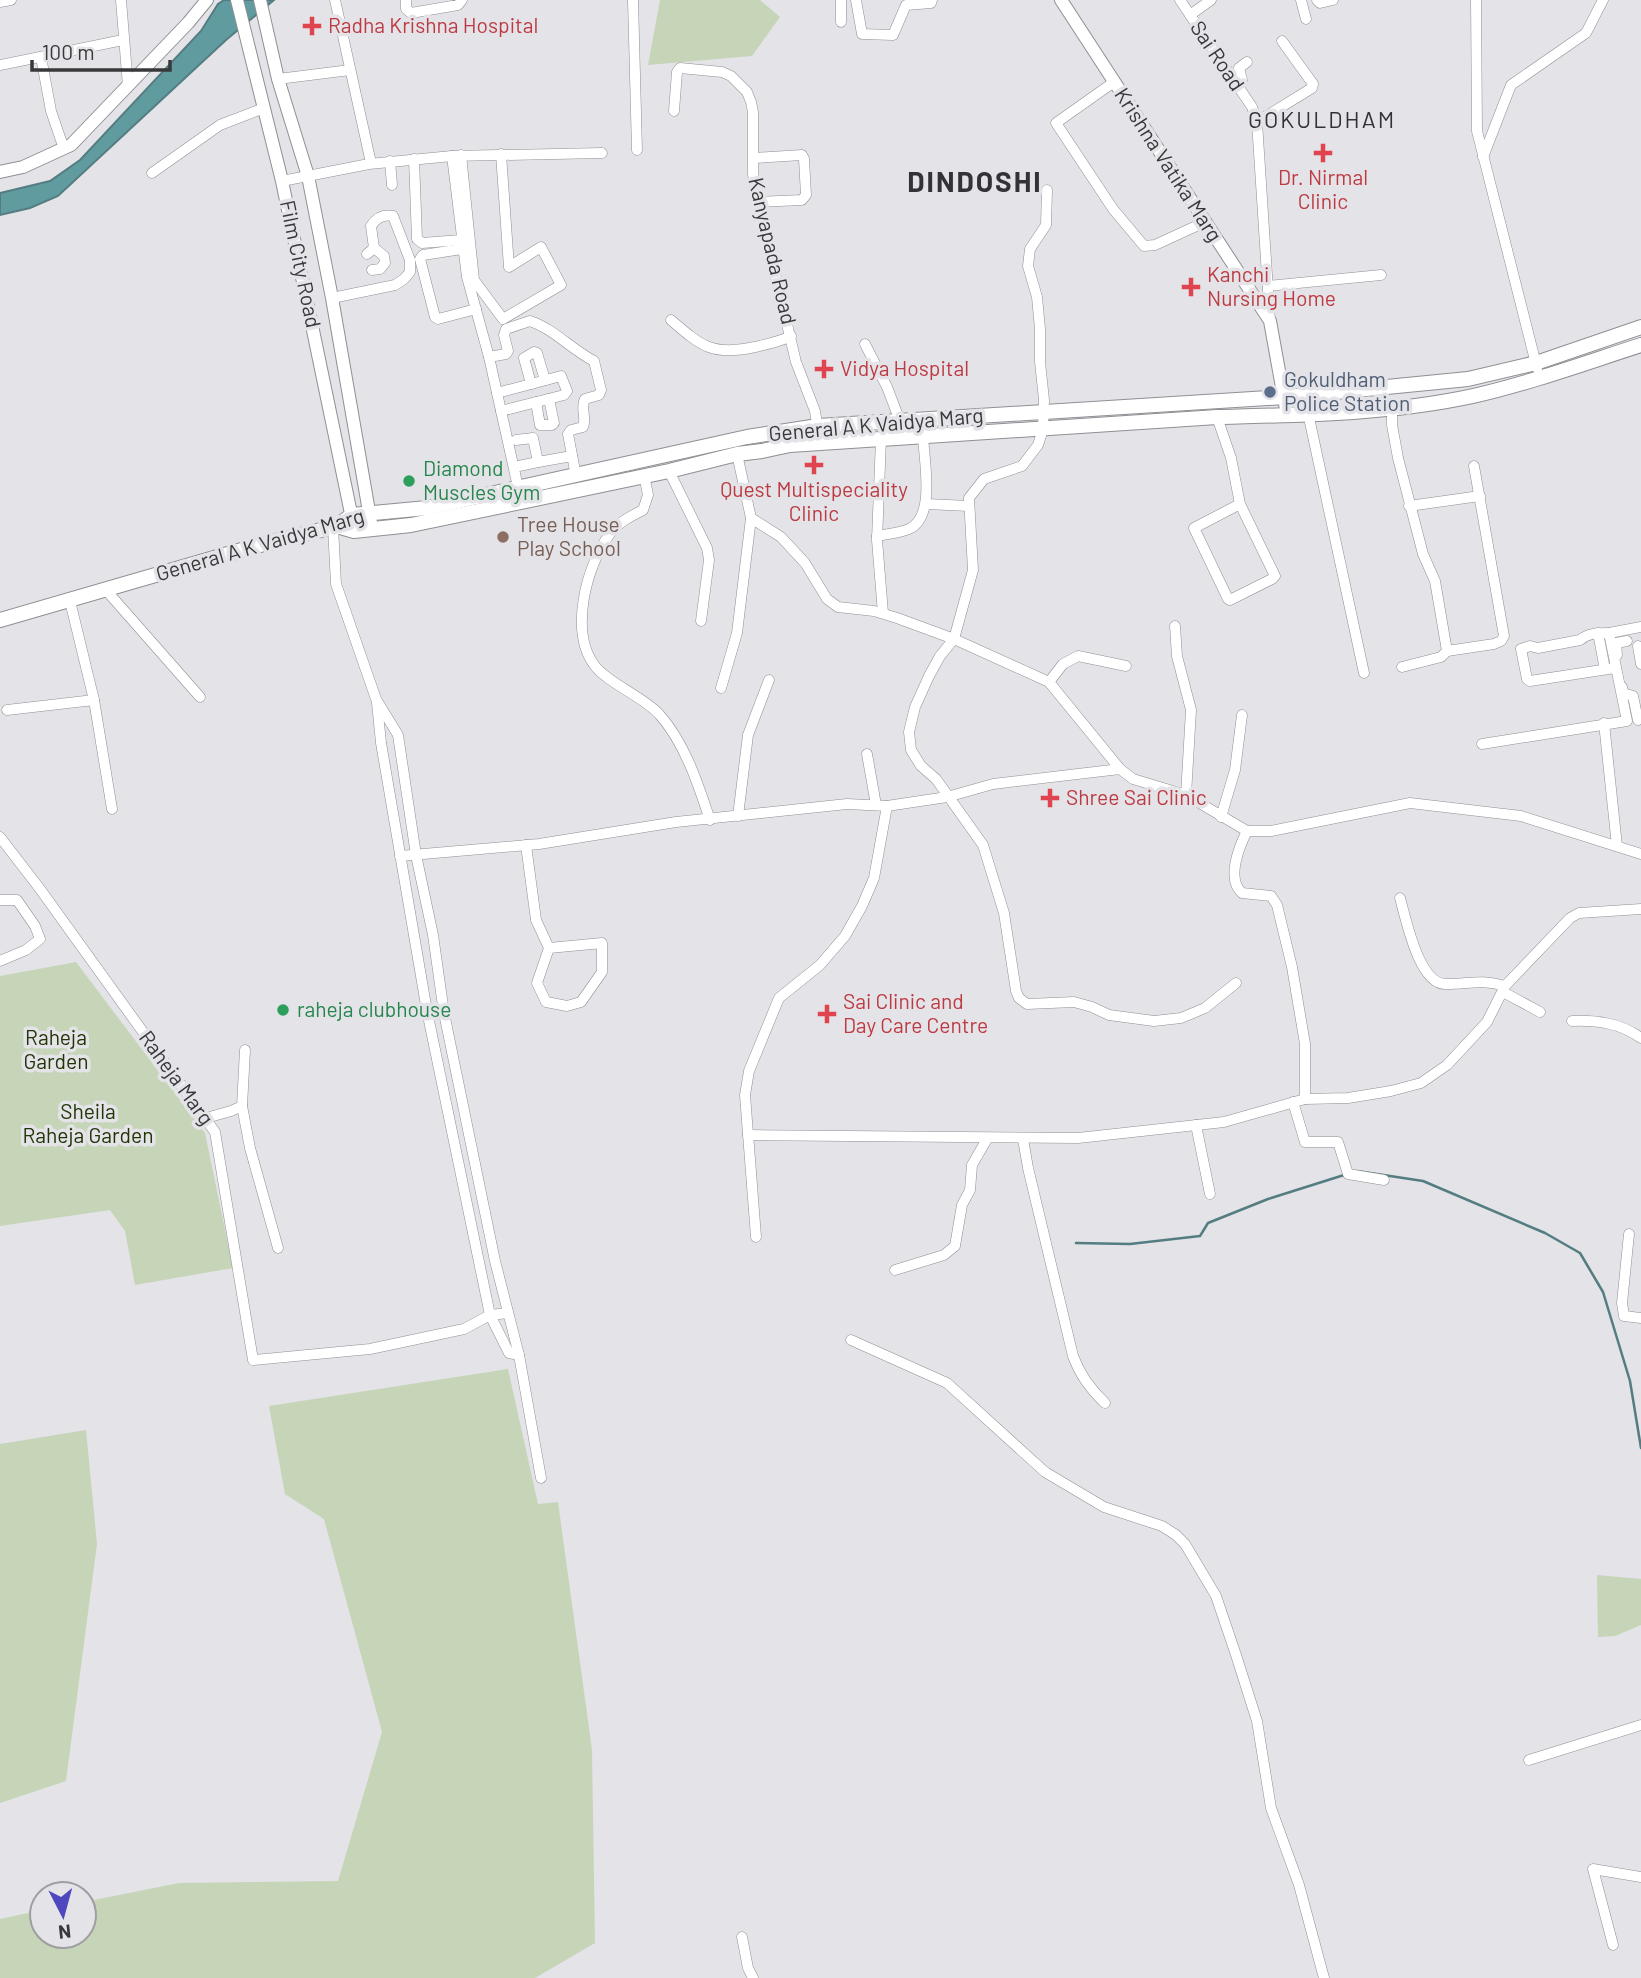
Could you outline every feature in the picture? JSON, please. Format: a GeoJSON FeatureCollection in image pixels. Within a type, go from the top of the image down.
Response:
{"type":"FeatureCollection","features":[{"type":"Feature","properties":{"kind":"main road","name":"General A K Vaidya Marg"},"geometry":{"type":"LineString","coordinates":[[0,620],[252,547],[335,526],[352,515],[427,508],[747,438],[818,426],[1284,397],[1468,379],[1536,363],[1641,327]]}},
{"type":"Feature","properties":{"kind":"main road","name":"General A K Vaidya Marg"},"geometry":{"type":"LineString","coordinates":[[354,531],[411,525],[737,454],[790,445],[1392,408],[1472,396],[1539,379],[1641,345]]}},
{"type":"Feature","properties":{"kind":"main road"},"geometry":{"type":"LineString","coordinates":[[335,526],[354,531]]}},
{"type":"Feature","properties":{"kind":"street"},"geometry":{"type":"LineString","coordinates":[[0,2],[11,0]]}},
{"type":"Feature","properties":{"kind":"street"},"geometry":{"type":"LineString","coordinates":[[121,0],[128,86]]}},
{"type":"Feature","properties":{"kind":"street"},"geometry":{"type":"LineString","coordinates":[[0,172],[23,167],[71,145],[207,0]]}},
{"type":"Feature","properties":{"kind":"street","name":"Film City Road"},"geometry":{"type":"LineString","coordinates":[[237,0],[282,181],[354,531]]}},
{"type":"Feature","properties":{"kind":"street","name":"Film City Road"},"geometry":{"type":"LineString","coordinates":[[260,0],[278,79],[308,176],[332,298],[371,529]]}},
{"type":"Feature","properties":{"kind":"street"},"geometry":{"type":"LineString","coordinates":[[335,0],[371,163]]}},
{"type":"Feature","properties":{"kind":"street"},"geometry":{"type":"LineString","coordinates":[[406,0],[406,9],[411,13],[458,5],[463,0]]}},
{"type":"Feature","properties":{"kind":"street"},"geometry":{"type":"LineString","coordinates":[[633,0],[637,149]]}},
{"type":"Feature","properties":{"kind":"street"},"geometry":{"type":"LineString","coordinates":[[841,0],[841,22]]}},
{"type":"Feature","properties":{"kind":"street"},"geometry":{"type":"LineString","coordinates":[[856,0],[862,34],[893,35],[906,5],[931,3],[932,0]]}},
{"type":"Feature","properties":{"kind":"street","name":"Krishna Vatika Marg"},"geometry":{"type":"LineString","coordinates":[[1061,0],[1270,321],[1287,415]]}},
{"type":"Feature","properties":{"kind":"street","name":"Sai Road"},"geometry":{"type":"LineString","coordinates":[[1180,0],[1241,83],[1257,122],[1270,321]]}},
{"type":"Feature","properties":{"kind":"street"},"geometry":{"type":"LineString","coordinates":[[1190,15],[1211,0]]}},
{"type":"Feature","properties":{"kind":"street"},"geometry":{"type":"LineString","coordinates":[[1301,0],[1306,19]]}},
{"type":"Feature","properties":{"kind":"street"},"geometry":{"type":"LineString","coordinates":[[1317,0],[1321,3],[1333,0]]}},
{"type":"Feature","properties":{"kind":"street"},"geometry":{"type":"LineString","coordinates":[[1476,0],[1477,131],[1539,379]]}},
{"type":"Feature","properties":{"kind":"street"},"geometry":{"type":"LineString","coordinates":[[1483,157],[1511,85],[1586,33],[1603,0]]}},
{"type":"Feature","properties":{"kind":"street"},"geometry":{"type":"LineString","coordinates":[[0,65],[123,40]]}},
{"type":"Feature","properties":{"kind":"street"},"geometry":{"type":"LineString","coordinates":[[1257,122],[1312,88],[1313,84],[1307,74],[1282,41]]}},
{"type":"Feature","properties":{"kind":"street"},"geometry":{"type":"LineString","coordinates":[[252,56],[272,53]]}},
{"type":"Feature","properties":{"kind":"street"},"geometry":{"type":"LineString","coordinates":[[41,57],[51,111],[64,149]]}},
{"type":"Feature","properties":{"kind":"street"},"geometry":{"type":"LineString","coordinates":[[1241,83],[1239,68],[1247,62]]}},
{"type":"Feature","properties":{"kind":"street","name":"Kanyapada Road"},"geometry":{"type":"LineString","coordinates":[[674,111],[677,72],[680,68],[722,72],[731,76],[747,92],[753,111],[753,174],[758,202],[796,362],[809,390],[820,443]]}},
{"type":"Feature","properties":{"kind":"street"},"geometry":{"type":"LineString","coordinates":[[278,79],[351,69]]}},
{"type":"Feature","properties":{"kind":"street"},"geometry":{"type":"LineString","coordinates":[[1114,82],[1056,123],[1113,209],[1144,246],[1155,245],[1205,222]]}},
{"type":"Feature","properties":{"kind":"street"},"geometry":{"type":"LineString","coordinates":[[152,173],[220,125],[264,108]]}},
{"type":"Feature","properties":{"kind":"street"},"geometry":{"type":"LineString","coordinates":[[282,181],[371,163],[456,155],[602,153]]}},
{"type":"Feature","properties":{"kind":"street"},"geometry":{"type":"LineString","coordinates":[[456,155],[474,281],[503,319],[561,285],[541,247],[509,267],[501,154]]}},
{"type":"Feature","properties":{"kind":"street"},"geometry":{"type":"LineString","coordinates":[[456,155],[467,276],[489,357],[518,487]]}},
{"type":"Feature","properties":{"kind":"street"},"geometry":{"type":"LineString","coordinates":[[754,158],[802,155],[804,159],[806,195],[802,200],[758,202]]}},
{"type":"Feature","properties":{"kind":"street"},"geometry":{"type":"LineString","coordinates":[[414,159],[417,239],[422,243],[462,244]]}},
{"type":"Feature","properties":{"kind":"street"},"geometry":{"type":"LineString","coordinates":[[388,162],[390,185]]}},
{"type":"Feature","properties":{"kind":"street"},"geometry":{"type":"LineString","coordinates":[[1047,190],[1046,225],[1030,249],[1028,266],[1037,297],[1044,411],[1042,429],[1038,445],[1022,466],[984,479],[968,498],[973,570],[954,639],[940,656],[915,708],[909,733],[911,750],[921,766],[936,779],[983,845],[1004,913],[1016,991],[1019,998],[1027,1004],[1074,1002],[1109,1015],[1154,1021],[1181,1018],[1205,1008],[1236,983]]}},
{"type":"Feature","properties":{"kind":"street"},"geometry":{"type":"LineString","coordinates":[[332,298],[395,285],[410,272],[410,260],[393,216],[376,218],[371,226],[371,251],[384,256],[385,263],[380,269],[372,270]]}},
{"type":"Feature","properties":{"kind":"street"},"geometry":{"type":"LineString","coordinates":[[462,244],[423,255],[421,259],[435,317],[438,319],[476,309]]}},
{"type":"Feature","properties":{"kind":"street"},"geometry":{"type":"LineString","coordinates":[[1268,286],[1381,275]]}},
{"type":"Feature","properties":{"kind":"street"},"geometry":{"type":"LineString","coordinates":[[671,320],[704,346],[723,352],[780,342],[791,336]]}},
{"type":"Feature","properties":{"kind":"street"},"geometry":{"type":"LineString","coordinates":[[489,357],[506,354],[508,351],[504,335],[506,329],[530,321],[594,361],[601,390],[599,396],[585,399],[583,403],[586,422],[583,427],[571,430],[568,434],[576,476]]}},
{"type":"Feature","properties":{"kind":"street"},"geometry":{"type":"LineString","coordinates":[[865,344],[887,387],[900,421]]}},
{"type":"Feature","properties":{"kind":"street"},"geometry":{"type":"LineString","coordinates":[[531,384],[524,358],[534,352],[537,353],[545,380]]}},
{"type":"Feature","properties":{"kind":"street"},"geometry":{"type":"LineString","coordinates":[[497,393],[561,376],[566,391],[564,395],[501,411]]}},
{"type":"Feature","properties":{"kind":"street"},"geometry":{"type":"LineString","coordinates":[[536,402],[540,425],[552,425],[554,423],[549,399]]}},
{"type":"Feature","properties":{"kind":"street"},"geometry":{"type":"LineString","coordinates":[[1392,408],[1396,450],[1423,554],[1435,581],[1447,651]]}},
{"type":"Feature","properties":{"kind":"street"},"geometry":{"type":"LineString","coordinates":[[1308,413],[1364,673]]}},
{"type":"Feature","properties":{"kind":"street"},"geometry":{"type":"LineString","coordinates":[[1217,417],[1231,458],[1240,504],[1275,576],[1230,600],[1194,528],[1240,504]]}},
{"type":"Feature","properties":{"kind":"street"},"geometry":{"type":"LineString","coordinates":[[877,536],[908,529],[922,518],[926,504],[923,436]]}},
{"type":"Feature","properties":{"kind":"street"},"geometry":{"type":"LineString","coordinates":[[516,440],[533,438],[538,463]]}},
{"type":"Feature","properties":{"kind":"street"},"geometry":{"type":"LineString","coordinates":[[881,439],[877,536],[883,613]]}},
{"type":"Feature","properties":{"kind":"street"},"geometry":{"type":"LineString","coordinates":[[721,688],[737,633],[751,518],[737,454]]}},
{"type":"Feature","properties":{"kind":"street"},"geometry":{"type":"LineString","coordinates":[[514,467],[572,456]]}},
{"type":"Feature","properties":{"kind":"street"},"geometry":{"type":"LineString","coordinates":[[1402,667],[1441,657],[1447,651],[1494,644],[1504,636],[1474,466]]}},
{"type":"Feature","properties":{"kind":"street"},"geometry":{"type":"LineString","coordinates":[[668,471],[707,548],[709,560],[701,621]]}},
{"type":"Feature","properties":{"kind":"street"},"geometry":{"type":"LineString","coordinates":[[644,475],[648,495],[643,510],[625,519],[610,533],[592,564],[581,622],[586,653],[597,669],[638,696],[659,714],[680,743],[710,820]]}},
{"type":"Feature","properties":{"kind":"street"},"geometry":{"type":"LineString","coordinates":[[1409,506],[1480,496]]}},
{"type":"Feature","properties":{"kind":"street"},"geometry":{"type":"LineString","coordinates":[[926,504],[969,506]]}},
{"type":"Feature","properties":{"kind":"street"},"geometry":{"type":"LineString","coordinates":[[751,518],[781,537],[804,563],[827,599],[838,607],[883,613],[954,639],[1049,682],[1120,769],[1133,779],[1186,795],[1247,831],[1271,831],[1410,803],[1521,816],[1641,854]]}},
{"type":"Feature","properties":{"kind":"street"},"geometry":{"type":"LineString","coordinates":[[335,526],[336,584],[376,699],[398,735],[416,855],[433,935],[447,1026],[495,1261],[519,1356],[541,1478]]}},
{"type":"Feature","properties":{"kind":"street"},"geometry":{"type":"LineString","coordinates":[[105,589],[200,697]]}},
{"type":"Feature","properties":{"kind":"street"},"geometry":{"type":"LineString","coordinates":[[69,601],[94,700],[112,809]]}},
{"type":"Feature","properties":{"kind":"street"},"geometry":{"type":"LineString","coordinates":[[1175,626],[1177,656],[1191,710],[1186,795]]}},
{"type":"Feature","properties":{"kind":"street"},"geometry":{"type":"LineString","coordinates":[[1615,668],[1530,681],[1527,679],[1521,649],[1580,640],[1585,635],[1641,627]]}},
{"type":"Feature","properties":{"kind":"street"},"geometry":{"type":"LineString","coordinates":[[1604,633],[1604,664]]}},
{"type":"Feature","properties":{"kind":"street"},"geometry":{"type":"LineString","coordinates":[[1604,633],[1615,668],[1637,716]]}},
{"type":"Feature","properties":{"kind":"street"},"geometry":{"type":"LineString","coordinates":[[1627,641],[1616,643],[1616,646],[1623,693],[1633,696],[1637,716]]}},
{"type":"Feature","properties":{"kind":"street"},"geometry":{"type":"LineString","coordinates":[[1638,646],[1641,664]]}},
{"type":"Feature","properties":{"kind":"street"},"geometry":{"type":"LineString","coordinates":[[1049,682],[1063,664],[1078,656],[1126,666]]}},
{"type":"Feature","properties":{"kind":"street"},"geometry":{"type":"LineString","coordinates":[[738,816],[748,736],[769,680]]}},
{"type":"Feature","properties":{"kind":"street"},"geometry":{"type":"LineString","coordinates":[[376,699],[381,743],[427,1011],[490,1315],[509,1353],[519,1356]]}},
{"type":"Feature","properties":{"kind":"street"},"geometry":{"type":"LineString","coordinates":[[7,710],[94,700]]}},
{"type":"Feature","properties":{"kind":"street"},"geometry":{"type":"LineString","coordinates":[[1221,817],[1235,770],[1242,715]]}},
{"type":"Feature","properties":{"kind":"street"},"geometry":{"type":"LineString","coordinates":[[1482,744],[1637,716]]}},
{"type":"Feature","properties":{"kind":"street"},"geometry":{"type":"LineString","coordinates":[[1604,723],[1617,846]]}},
{"type":"Feature","properties":{"kind":"street"},"geometry":{"type":"LineString","coordinates":[[756,1237],[745,1095],[755,1052],[779,998],[820,965],[845,936],[862,906],[873,878],[882,806],[867,754]]}},
{"type":"Feature","properties":{"kind":"street"},"geometry":{"type":"LineString","coordinates":[[400,856],[526,845],[676,822],[848,804],[882,806],[947,797],[993,784],[1120,769]]}},
{"type":"Feature","properties":{"kind":"street"},"geometry":{"type":"LineString","coordinates":[[1247,831],[1237,856],[1236,886],[1242,893],[1271,896],[1277,905],[1305,1044],[1305,1099]]}},
{"type":"Feature","properties":{"kind":"street","name":"Raheja Marg"},"geometry":{"type":"LineString","coordinates":[[0,837],[215,1132],[253,1360],[370,1349],[464,1329],[490,1315]]}},
{"type":"Feature","properties":{"kind":"street"},"geometry":{"type":"LineString","coordinates":[[526,845],[536,920],[549,948],[537,983],[546,1002],[568,1006],[581,1002],[602,972],[602,943],[549,948]]}},
{"type":"Feature","properties":{"kind":"street"},"geometry":{"type":"LineString","coordinates":[[0,857],[10,849]]}},
{"type":"Feature","properties":{"kind":"street"},"geometry":{"type":"LineString","coordinates":[[1400,898],[1413,944],[1430,978],[1437,983],[1446,984],[1487,981],[1540,1012]]}},
{"type":"Feature","properties":{"kind":"street"},"geometry":{"type":"LineString","coordinates":[[0,900],[17,900],[40,939],[26,950],[0,961]]}},
{"type":"Feature","properties":{"kind":"street"},"geometry":{"type":"LineString","coordinates":[[748,1135],[1077,1138],[1224,1122],[1305,1099],[1348,1098],[1391,1091],[1421,1083],[1447,1065],[1488,1022],[1504,989],[1570,918],[1579,913],[1641,909]]}},
{"type":"Feature","properties":{"kind":"street"},"geometry":{"type":"LineString","coordinates":[[1572,1021],[1609,1023],[1641,1038]]}},
{"type":"Feature","properties":{"kind":"street"},"geometry":{"type":"LineString","coordinates":[[245,1050],[242,1106],[250,1149],[278,1248]]}},
{"type":"Feature","properties":{"kind":"street"},"geometry":{"type":"LineString","coordinates":[[1293,1102],[1305,1142],[1338,1142],[1348,1174],[1384,1181]]}},
{"type":"Feature","properties":{"kind":"street"},"geometry":{"type":"LineString","coordinates":[[206,1118],[242,1106]]}},
{"type":"Feature","properties":{"kind":"street"},"geometry":{"type":"LineString","coordinates":[[1196,1125],[1210,1194]]}},
{"type":"Feature","properties":{"kind":"street"},"geometry":{"type":"LineString","coordinates":[[895,1270],[944,1255],[956,1246],[962,1205],[970,1190],[972,1165],[987,1139]]}},
{"type":"Feature","properties":{"kind":"street"},"geometry":{"type":"LineString","coordinates":[[1023,1139],[1073,1356],[1078,1371],[1105,1403]]}},
{"type":"Feature","properties":{"kind":"street"},"geometry":{"type":"LineString","coordinates":[[1629,1234],[1622,1303],[1624,1316],[1641,1318]]}},
{"type":"Feature","properties":{"kind":"street"},"geometry":{"type":"LineString","coordinates":[[490,1315],[508,1313]]}},
{"type":"Feature","properties":{"kind":"street"},"geometry":{"type":"LineString","coordinates":[[851,1340],[947,1383],[1045,1472],[1104,1507],[1162,1526],[1185,1544],[1216,1596],[1257,1721],[1271,1808],[1299,1885],[1324,1978]]}},
{"type":"Feature","properties":{"kind":"street"},"geometry":{"type":"LineString","coordinates":[[1529,1760],[1641,1725]]}},
{"type":"Feature","properties":{"kind":"street"},"geometry":{"type":"LineString","coordinates":[[1614,1945],[1593,1869],[1641,1877]]}},
{"type":"Feature","properties":{"kind":"street"},"geometry":{"type":"LineString","coordinates":[[742,1937],[752,1978]]}},
{"type":"Feature","properties":{"kind":"green space"},"geometry":{"type":"Polygon","coordinates":[[[660,0],[760,0],[780,17],[752,56],[648,65],[660,0]]]}},
{"type":"Feature","properties":{"kind":"green space","name":"Sheila Raheja Garden"},"geometry":{"type":"Polygon","coordinates":[[[76,962],[205,1133],[233,1268],[135,1285],[125,1231],[110,1210],[0,1226],[0,976],[76,962]]]}},
{"type":"Feature","properties":{"kind":"green space"},"geometry":{"type":"Polygon","coordinates":[[[508,1369],[538,1504],[558,1502],[592,1750],[595,1943],[535,1978],[0,1978],[0,1919],[28,1913],[28,1950],[98,1950],[98,1899],[179,1883],[338,1881],[382,1732],[324,1519],[285,1494],[269,1406],[508,1369]]]}},
{"type":"Feature","properties":{"kind":"green space"},"geometry":{"type":"Polygon","coordinates":[[[86,1430],[97,1544],[66,1781],[0,1803],[0,1444],[86,1430]]]}},
{"type":"Feature","properties":{"kind":"green space"},"geometry":{"type":"Polygon","coordinates":[[[1597,1575],[1641,1579],[1641,1625],[1615,1636],[1598,1637],[1597,1575]]]}},
{"type":"Feature","properties":{"kind":"water"},"geometry":{"type":"Polygon","coordinates":[[[224,0],[274,0],[226,40],[58,196],[30,208],[0,215],[0,193],[50,181],[80,160],[201,31],[218,4],[224,0]]]}},
{"type":"Feature","properties":{"kind":"waterway"},"geometry":{"type":"LineString","coordinates":[[1357,1171],[1423,1181],[1545,1233],[1580,1253],[1603,1292],[1630,1381],[1641,1448]]}},
{"type":"Feature","properties":{"kind":"waterway"},"geometry":{"type":"LineString","coordinates":[[1076,1243],[1130,1244],[1200,1236],[1208,1223],[1268,1199],[1344,1175]]}},
{"type":"Feature","properties":{"kind":"place","name":"Radha Krishna Hospital"},"geometry":{"type":"Point","coordinates":[312,26]}},
{"type":"Feature","properties":{"kind":"place","name":"Dr. Nirmal Clinic"},"geometry":{"type":"Point","coordinates":[1323,153]}},
{"type":"Feature","properties":{"kind":"place","name":"Kanchi Nursing Home"},"geometry":{"type":"Point","coordinates":[1191,287]}},
{"type":"Feature","properties":{"kind":"place","name":"Vidya Hospital"},"geometry":{"type":"Point","coordinates":[824,369]}},
{"type":"Feature","properties":{"kind":"place","name":"Gokuldham Police Station"},"geometry":{"type":"Point","coordinates":[1270,392]}},
{"type":"Feature","properties":{"kind":"place","name":"Quest Multispeciality Clinic"},"geometry":{"type":"Point","coordinates":[814,465]}},
{"type":"Feature","properties":{"kind":"place","name":"Diamond Muscles Gym"},"geometry":{"type":"Point","coordinates":[409,481]}},
{"type":"Feature","properties":{"kind":"place","name":"Tree House Play School"},"geometry":{"type":"Point","coordinates":[503,537]}},
{"type":"Feature","properties":{"kind":"place","name":"Shree Sai Clinic"},"geometry":{"type":"Point","coordinates":[1050,798]}},
{"type":"Feature","properties":{"kind":"place","name":"raheja clubhouse"},"geometry":{"type":"Point","coordinates":[283,1010]}},
{"type":"Feature","properties":{"kind":"place","name":"Sai Clinic and Day Care Centre"},"geometry":{"type":"Point","coordinates":[827,1014]}},
{"type":"Feature","properties":{"kind":"district","name":"GOKULDHAM"},"geometry":{"type":"Point","coordinates":[1322,120]}},
{"type":"Feature","properties":{"kind":"district","name":"DINDOSHI"},"geometry":{"type":"Point","coordinates":[975,182]}},
{"type":"Feature","properties":{"kind":"park label","name":"Raheja Garden"},"geometry":{"type":"Point","coordinates":[56,1050]}}]}
